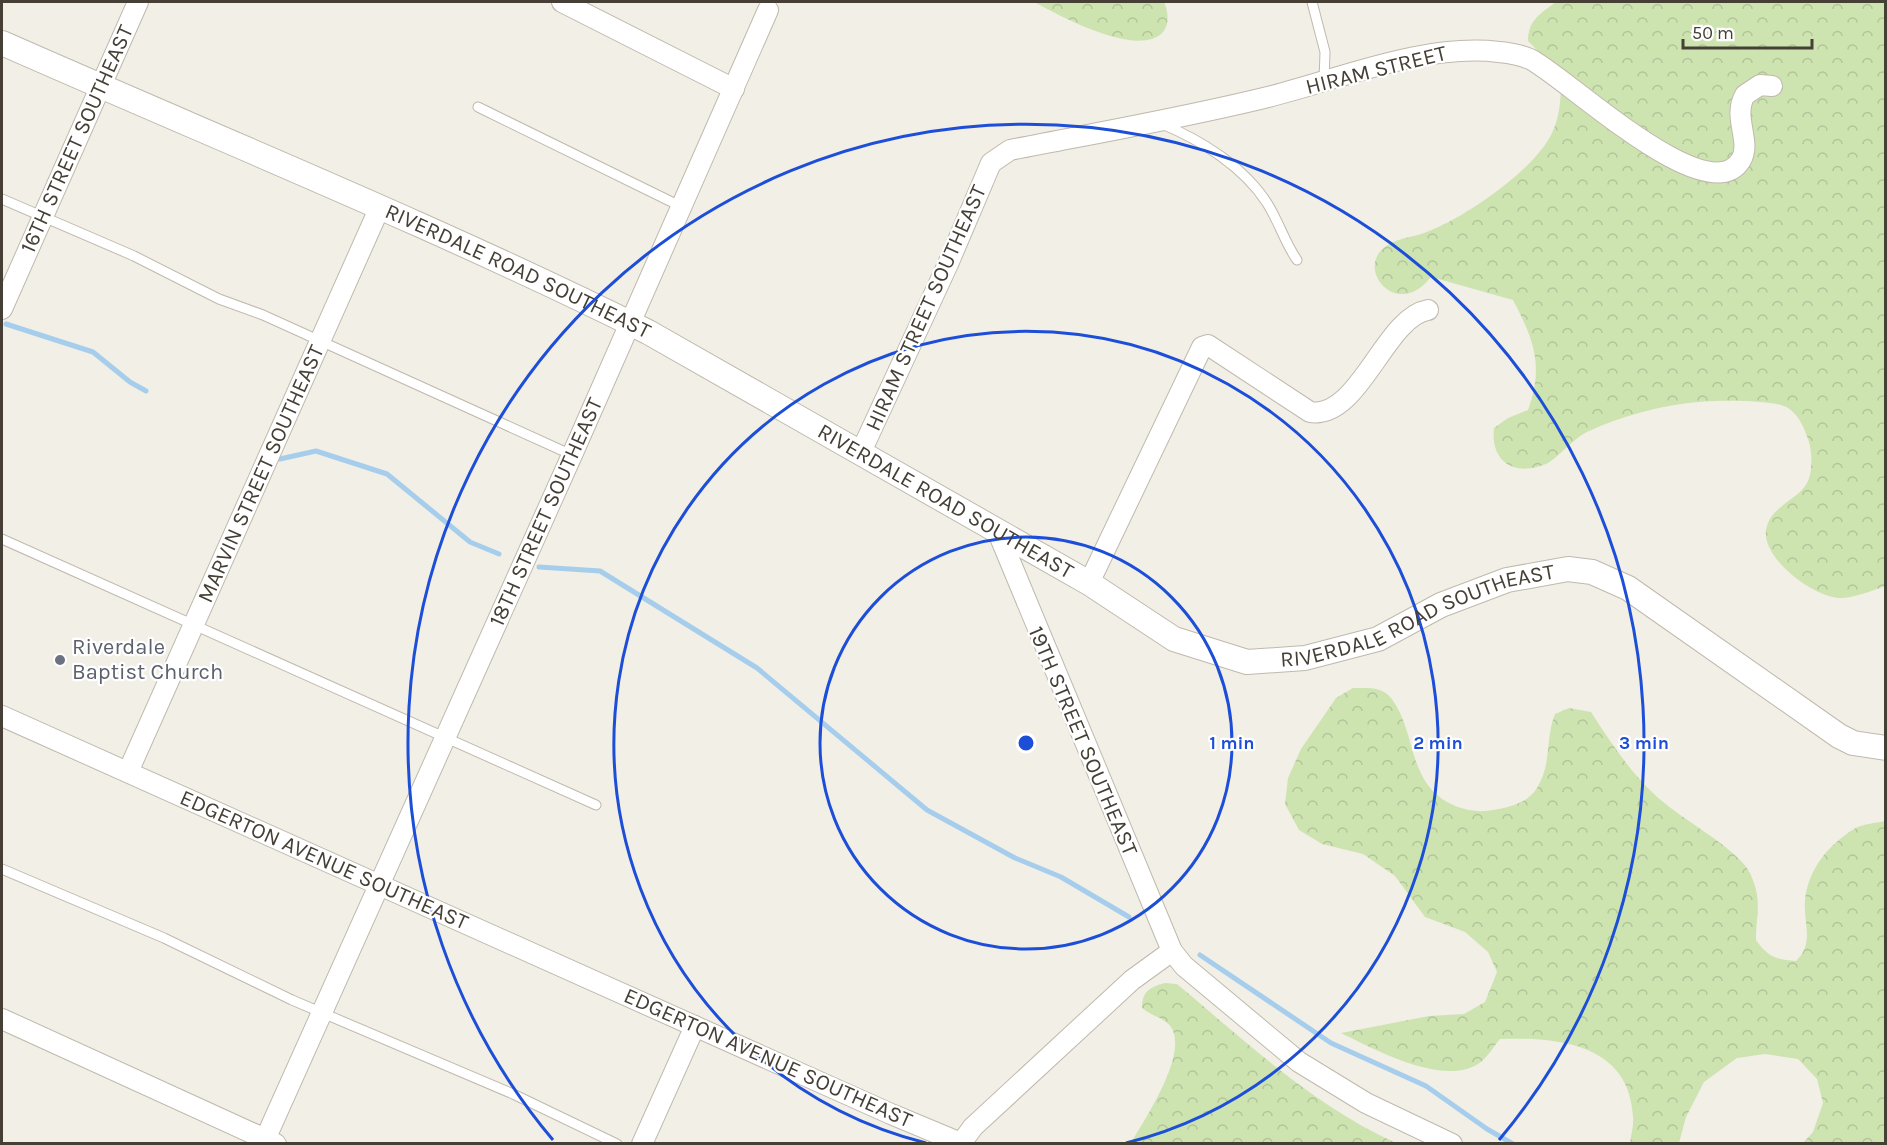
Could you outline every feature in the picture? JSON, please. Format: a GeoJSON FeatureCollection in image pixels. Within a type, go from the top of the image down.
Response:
{"type":"FeatureCollection","features":[{"type":"Feature","properties":{"kind":"street","name":"16TH STREET SOUTHEAST"},"geometry":{"type":"LineString","coordinates":[[2,309],[138,2]]}},
{"type":"Feature","properties":{"kind":"street"},"geometry":{"type":"LineString","coordinates":[[562,2],[734,88]]}},
{"type":"Feature","properties":{"kind":"street","name":"18TH STREET SOUTHEAST"},"geometry":{"type":"LineString","coordinates":[[268,1142],[323,1013],[768,10]]}},
{"type":"Feature","properties":{"kind":"street","name":"RIVERDALE ROAD SOUTHEAST"},"geometry":{"type":"LineString","coordinates":[[2,43],[573,295],[630,324],[997,530],[1089,583],[1174,639],[1246,662],[1305,658],[1378,639],[1441,605],[1507,580],[1568,569],[1592,572],[1628,588],[1839,736],[1853,743],[1886,748]]}},
{"type":"Feature","properties":{"kind":"street","name":"HIRAM STREET"},"geometry":{"type":"LineString","coordinates":[[992,163],[1010,150],[1157,122],[1413,58],[1454,51],[1506,53],[1529,59],[1650,145],[1683,165],[1718,173],[1735,167],[1742,159],[1744,149],[1739,114],[1745,94],[1760,85],[1772,86]]}},
{"type":"Feature","properties":{"kind":"street","name":"HIRAM STREET SOUTHEAST"},"geometry":{"type":"LineString","coordinates":[[860,454],[992,163]]}},
{"type":"Feature","properties":{"kind":"street","name":"MARVIN STREET SOUTHEAST"},"geometry":{"type":"LineString","coordinates":[[128,772],[379,208]]}},
{"type":"Feature","properties":{"kind":"street"},"geometry":{"type":"LineString","coordinates":[[1089,583],[1202,347],[1208,345],[1310,412],[1319,413],[1339,405],[1402,328],[1417,314],[1428,310]]}},
{"type":"Feature","properties":{"kind":"street","name":"19TH STREET SOUTHEAST"},"geometry":{"type":"LineString","coordinates":[[997,530],[1172,951]]}},
{"type":"Feature","properties":{"kind":"street","name":"EDGERTON AVENUE SOUTHEAST"},"geometry":{"type":"LineString","coordinates":[[2,716],[962,1143],[973,1127],[1132,980],[1172,951]]}},
{"type":"Feature","properties":{"kind":"street"},"geometry":{"type":"LineString","coordinates":[[1172,951],[1184,966],[1299,1062],[1366,1103],[1452,1143]]}},
{"type":"Feature","properties":{"kind":"street"},"geometry":{"type":"LineString","coordinates":[[2,1020],[268,1142]]}},
{"type":"Feature","properties":{"kind":"street"},"geometry":{"type":"LineString","coordinates":[[642,1143],[695,1026]]}},
{"type":"Feature","properties":{"kind":"lane"},"geometry":{"type":"LineString","coordinates":[[1312,2],[1325,52],[1324,82]]}},
{"type":"Feature","properties":{"kind":"lane"},"geometry":{"type":"LineString","coordinates":[[478,107],[682,207]]}},
{"type":"Feature","properties":{"kind":"lane"},"geometry":{"type":"LineString","coordinates":[[1157,122],[1196,140],[1222,158],[1250,183],[1266,202],[1297,261]]}},
{"type":"Feature","properties":{"kind":"lane"},"geometry":{"type":"LineString","coordinates":[[2,199],[134,256],[219,299],[263,315],[572,455]]}},
{"type":"Feature","properties":{"kind":"lane"},"geometry":{"type":"LineString","coordinates":[[2,538],[596,805]]}},
{"type":"Feature","properties":{"kind":"lane"},"geometry":{"type":"LineString","coordinates":[[2,869],[164,938],[323,1013],[513,1094],[617,1143]]}},
{"type":"Feature","properties":{"kind":"green space"},"geometry":{"type":"Polygon","coordinates":[[[1034,2],[1164,2],[1167,21],[1163,32],[1152,39],[1136,41],[1118,38],[1080,25],[1034,2]]]}},
{"type":"Feature","properties":{"kind":"green space"},"geometry":{"type":"Polygon","coordinates":[[[1556,2],[1885,2],[1885,586],[1853,596],[1831,597],[1805,585],[1781,565],[1772,553],[1767,541],[1768,522],[1778,509],[1803,489],[1809,479],[1811,468],[1811,452],[1806,433],[1799,419],[1788,408],[1771,403],[1731,401],[1684,403],[1656,409],[1628,416],[1589,431],[1546,464],[1535,468],[1515,467],[1507,464],[1496,450],[1494,428],[1508,418],[1528,410],[1533,394],[1536,366],[1531,341],[1513,300],[1431,277],[1423,286],[1405,294],[1390,291],[1379,281],[1375,267],[1376,260],[1384,248],[1458,217],[1496,192],[1530,162],[1552,133],[1559,111],[1561,74],[1528,41],[1533,22],[1556,2]]]}},
{"type":"Feature","properties":{"kind":"green space"},"geometry":{"type":"Polygon","coordinates":[[[1353,688],[1383,691],[1391,698],[1399,711],[1419,769],[1426,782],[1436,794],[1449,803],[1476,811],[1488,811],[1518,804],[1529,797],[1537,788],[1545,770],[1555,714],[1569,708],[1591,712],[1627,764],[1652,792],[1743,863],[1750,873],[1756,891],[1758,907],[1756,940],[1768,953],[1783,960],[1796,961],[1805,947],[1807,889],[1810,878],[1821,859],[1854,829],[1885,821],[1885,1143],[1803,1143],[1813,1132],[1823,1103],[1817,1079],[1798,1059],[1765,1054],[1737,1058],[1704,1082],[1686,1117],[1679,1143],[1630,1143],[1633,1119],[1628,1092],[1618,1073],[1604,1059],[1586,1049],[1544,1040],[1500,1039],[1482,1061],[1468,1069],[1450,1071],[1411,1064],[1341,1033],[1429,1016],[1464,1014],[1485,1002],[1497,972],[1488,952],[1465,932],[1425,917],[1395,876],[1363,854],[1322,844],[1299,830],[1285,804],[1288,778],[1301,749],[1336,698],[1353,688]]]}},
{"type":"Feature","properties":{"kind":"green space"},"geometry":{"type":"Polygon","coordinates":[[[1165,983],[1177,984],[1281,1071],[1337,1111],[1396,1143],[1131,1143],[1156,1100],[1172,1064],[1175,1047],[1174,1033],[1166,1022],[1142,1008],[1145,994],[1155,986],[1165,983]]]}},
{"type":"Feature","properties":{"kind":"waterway"},"geometry":{"type":"LineString","coordinates":[[6,324],[93,352],[130,382],[146,391]]}},
{"type":"Feature","properties":{"kind":"waterway"},"geometry":{"type":"LineString","coordinates":[[280,459],[316,451],[387,474],[470,542],[499,554]]}},
{"type":"Feature","properties":{"kind":"waterway"},"geometry":{"type":"LineString","coordinates":[[539,567],[600,571],[757,668],[927,810],[1015,858],[1061,877],[1129,917]]}},
{"type":"Feature","properties":{"kind":"waterway"},"geometry":{"type":"LineString","coordinates":[[1200,955],[1331,1043],[1426,1086],[1487,1129],[1513,1144]]}},
{"type":"Feature","properties":{"kind":"place","name":"Riverdale Baptist Church"},"geometry":{"type":"Point","coordinates":[60,660]}}]}
